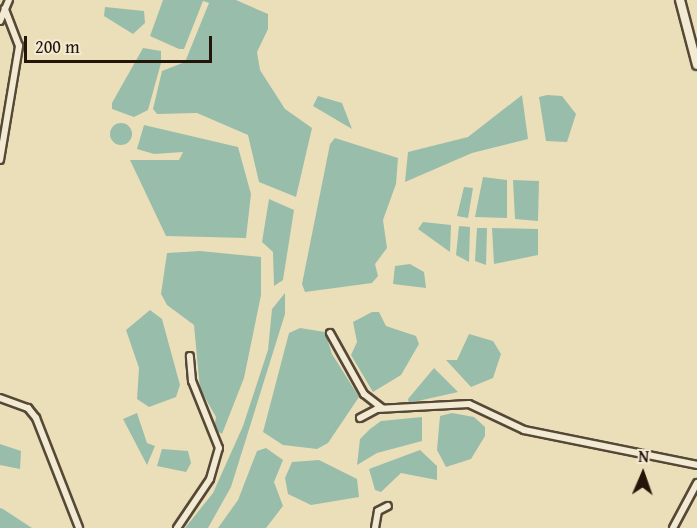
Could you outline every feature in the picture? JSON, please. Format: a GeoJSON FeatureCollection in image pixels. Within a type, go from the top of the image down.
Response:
{"type":"FeatureCollection","features":[{"type":"Feature","properties":{"kind":"street"},"geometry":{"type":"LineString","coordinates":[[0,21],[9,0]]}},
{"type":"Feature","properties":{"kind":"street"},"geometry":{"type":"LineString","coordinates":[[680,0],[697,65]]}},
{"type":"Feature","properties":{"kind":"street"},"geometry":{"type":"LineString","coordinates":[[0,160],[19,46],[5,9]]}},
{"type":"Feature","properties":{"kind":"street"},"geometry":{"type":"LineString","coordinates":[[330,333],[364,394],[385,410]]}},
{"type":"Feature","properties":{"kind":"street"},"geometry":{"type":"LineString","coordinates":[[177,528],[210,479],[219,448],[192,381],[190,356]]}},
{"type":"Feature","properties":{"kind":"street"},"geometry":{"type":"LineString","coordinates":[[0,398],[28,408],[36,418],[79,528]]}},
{"type":"Feature","properties":{"kind":"street"},"geometry":{"type":"LineString","coordinates":[[360,418],[385,410],[469,404],[524,430],[697,465]]}},
{"type":"Feature","properties":{"kind":"street"},"geometry":{"type":"LineString","coordinates":[[673,528],[697,483]]}},
{"type":"Feature","properties":{"kind":"street"},"geometry":{"type":"LineString","coordinates":[[375,528],[378,511],[388,506]]}},
{"type":"Feature","properties":{"kind":"shaded area"},"geometry":{"type":"Polygon","coordinates":[[[163,0],[236,0],[268,14],[268,29],[257,52],[260,70],[285,109],[312,128],[296,197],[259,182],[248,135],[197,113],[157,114],[153,109],[162,71],[185,62],[209,3],[203,1],[184,49],[179,49],[150,36],[163,0]]]}},
{"type":"Feature","properties":{"kind":"shaded area"},"geometry":{"type":"Polygon","coordinates":[[[105,7],[144,11],[145,23],[133,34],[104,16],[105,7]]]}},
{"type":"Feature","properties":{"kind":"shaded area"},"geometry":{"type":"Polygon","coordinates":[[[143,48],[161,51],[161,63],[148,110],[134,117],[112,109],[112,103],[143,48]]]}},
{"type":"Feature","properties":{"kind":"shaded area"},"geometry":{"type":"Polygon","coordinates":[[[522,95],[528,139],[472,153],[405,182],[408,152],[468,137],[522,95]]]}},
{"type":"Feature","properties":{"kind":"shaded area"},"geometry":{"type":"Polygon","coordinates":[[[318,96],[342,103],[352,129],[313,106],[318,96]]]}},
{"type":"Feature","properties":{"kind":"shaded area"},"geometry":{"type":"Polygon","coordinates":[[[562,96],[576,114],[567,142],[546,141],[539,97],[562,96]]]}},
{"type":"Feature","properties":{"kind":"shaded area"},"geometry":{"type":"Polygon","coordinates":[[[121,123],[129,126],[132,134],[129,142],[121,145],[113,142],[110,134],[113,126],[121,123]]]}},
{"type":"Feature","properties":{"kind":"shaded area"},"geometry":{"type":"Polygon","coordinates":[[[144,125],[238,147],[251,194],[246,238],[166,236],[130,160],[179,160],[183,152],[154,154],[137,149],[144,125]]]}},
{"type":"Feature","properties":{"kind":"shaded area"},"geometry":{"type":"Polygon","coordinates":[[[335,138],[398,158],[396,184],[383,220],[387,248],[375,264],[378,276],[372,283],[305,292],[302,284],[330,144],[335,138]]]}},
{"type":"Feature","properties":{"kind":"shaded area"},"geometry":{"type":"Polygon","coordinates":[[[483,177],[507,180],[507,218],[475,217],[483,177]]]}},
{"type":"Feature","properties":{"kind":"shaded area"},"geometry":{"type":"Polygon","coordinates":[[[513,180],[539,181],[538,221],[515,219],[513,180]]]}},
{"type":"Feature","properties":{"kind":"shaded area"},"geometry":{"type":"Polygon","coordinates":[[[464,187],[473,188],[468,218],[457,216],[464,187]]]}},
{"type":"Feature","properties":{"kind":"shaded area"},"geometry":{"type":"Polygon","coordinates":[[[269,199],[294,210],[283,280],[274,286],[273,252],[262,242],[269,199]]]}},
{"type":"Feature","properties":{"kind":"shaded area"},"geometry":{"type":"Polygon","coordinates":[[[423,222],[451,225],[450,252],[418,229],[423,222]]]}},
{"type":"Feature","properties":{"kind":"shaded area"},"geometry":{"type":"Polygon","coordinates":[[[459,226],[470,227],[469,262],[456,255],[459,226]]]}},
{"type":"Feature","properties":{"kind":"shaded area"},"geometry":{"type":"Polygon","coordinates":[[[477,228],[487,228],[486,265],[475,261],[477,228]]]}},
{"type":"Feature","properties":{"kind":"shaded area"},"geometry":{"type":"Polygon","coordinates":[[[492,228],[538,229],[538,255],[494,264],[492,228]]]}},
{"type":"Feature","properties":{"kind":"shaded area"},"geometry":{"type":"Polygon","coordinates":[[[200,251],[261,257],[261,295],[244,378],[222,434],[214,429],[216,417],[200,389],[194,325],[167,305],[161,294],[167,253],[200,251]]]}},
{"type":"Feature","properties":{"kind":"shaded area"},"geometry":{"type":"Polygon","coordinates":[[[410,264],[424,272],[426,288],[393,284],[395,266],[410,264]]]}},
{"type":"Feature","properties":{"kind":"shaded area"},"geometry":{"type":"Polygon","coordinates":[[[285,293],[285,314],[231,487],[208,528],[185,528],[213,493],[243,426],[268,350],[272,309],[285,293]]]}},
{"type":"Feature","properties":{"kind":"shaded area"},"geometry":{"type":"Polygon","coordinates":[[[150,310],[162,319],[180,385],[176,397],[149,407],[137,399],[139,368],[126,330],[150,310]]]}},
{"type":"Feature","properties":{"kind":"shaded area"},"geometry":{"type":"Polygon","coordinates":[[[372,312],[379,312],[386,326],[416,336],[419,344],[401,375],[373,392],[351,355],[357,342],[353,322],[372,312]]]}},
{"type":"Feature","properties":{"kind":"shaded area"},"geometry":{"type":"Polygon","coordinates":[[[300,328],[325,332],[332,354],[359,397],[328,443],[317,449],[283,445],[263,432],[289,333],[300,328]]]}},
{"type":"Feature","properties":{"kind":"shaded area"},"geometry":{"type":"Polygon","coordinates":[[[469,334],[493,341],[501,354],[493,378],[471,387],[446,360],[457,360],[469,334]]]}},
{"type":"Feature","properties":{"kind":"shaded area"},"geometry":{"type":"Polygon","coordinates":[[[434,368],[458,392],[409,403],[408,399],[434,368]]]}},
{"type":"Feature","properties":{"kind":"shaded area"},"geometry":{"type":"Polygon","coordinates":[[[137,413],[147,443],[155,446],[147,465],[123,419],[137,413]]]}},
{"type":"Feature","properties":{"kind":"shaded area"},"geometry":{"type":"Polygon","coordinates":[[[452,413],[474,417],[485,427],[485,436],[471,459],[446,467],[437,450],[440,416],[452,413]]]}},
{"type":"Feature","properties":{"kind":"shaded area"},"geometry":{"type":"Polygon","coordinates":[[[422,417],[422,441],[377,453],[357,465],[360,439],[370,429],[381,421],[422,417]]]}},
{"type":"Feature","properties":{"kind":"shaded area"},"geometry":{"type":"Polygon","coordinates":[[[0,444],[21,451],[20,469],[0,465],[0,444]]]}},
{"type":"Feature","properties":{"kind":"shaded area"},"geometry":{"type":"Polygon","coordinates":[[[266,448],[283,460],[274,482],[283,506],[266,528],[218,528],[238,500],[257,451],[266,448]]]}},
{"type":"Feature","properties":{"kind":"shaded area"},"geometry":{"type":"Polygon","coordinates":[[[162,449],[188,451],[191,463],[186,472],[157,466],[162,449]]]}},
{"type":"Feature","properties":{"kind":"shaded area"},"geometry":{"type":"Polygon","coordinates":[[[420,450],[437,466],[437,480],[401,473],[381,492],[375,490],[369,469],[420,450]]]}},
{"type":"Feature","properties":{"kind":"shaded area"},"geometry":{"type":"Polygon","coordinates":[[[319,460],[357,479],[359,497],[311,505],[288,494],[285,478],[292,462],[319,460]]]}},
{"type":"Feature","properties":{"kind":"shaded area"},"geometry":{"type":"Polygon","coordinates":[[[0,508],[3,509],[32,528],[0,528],[0,508]]]}}]}
